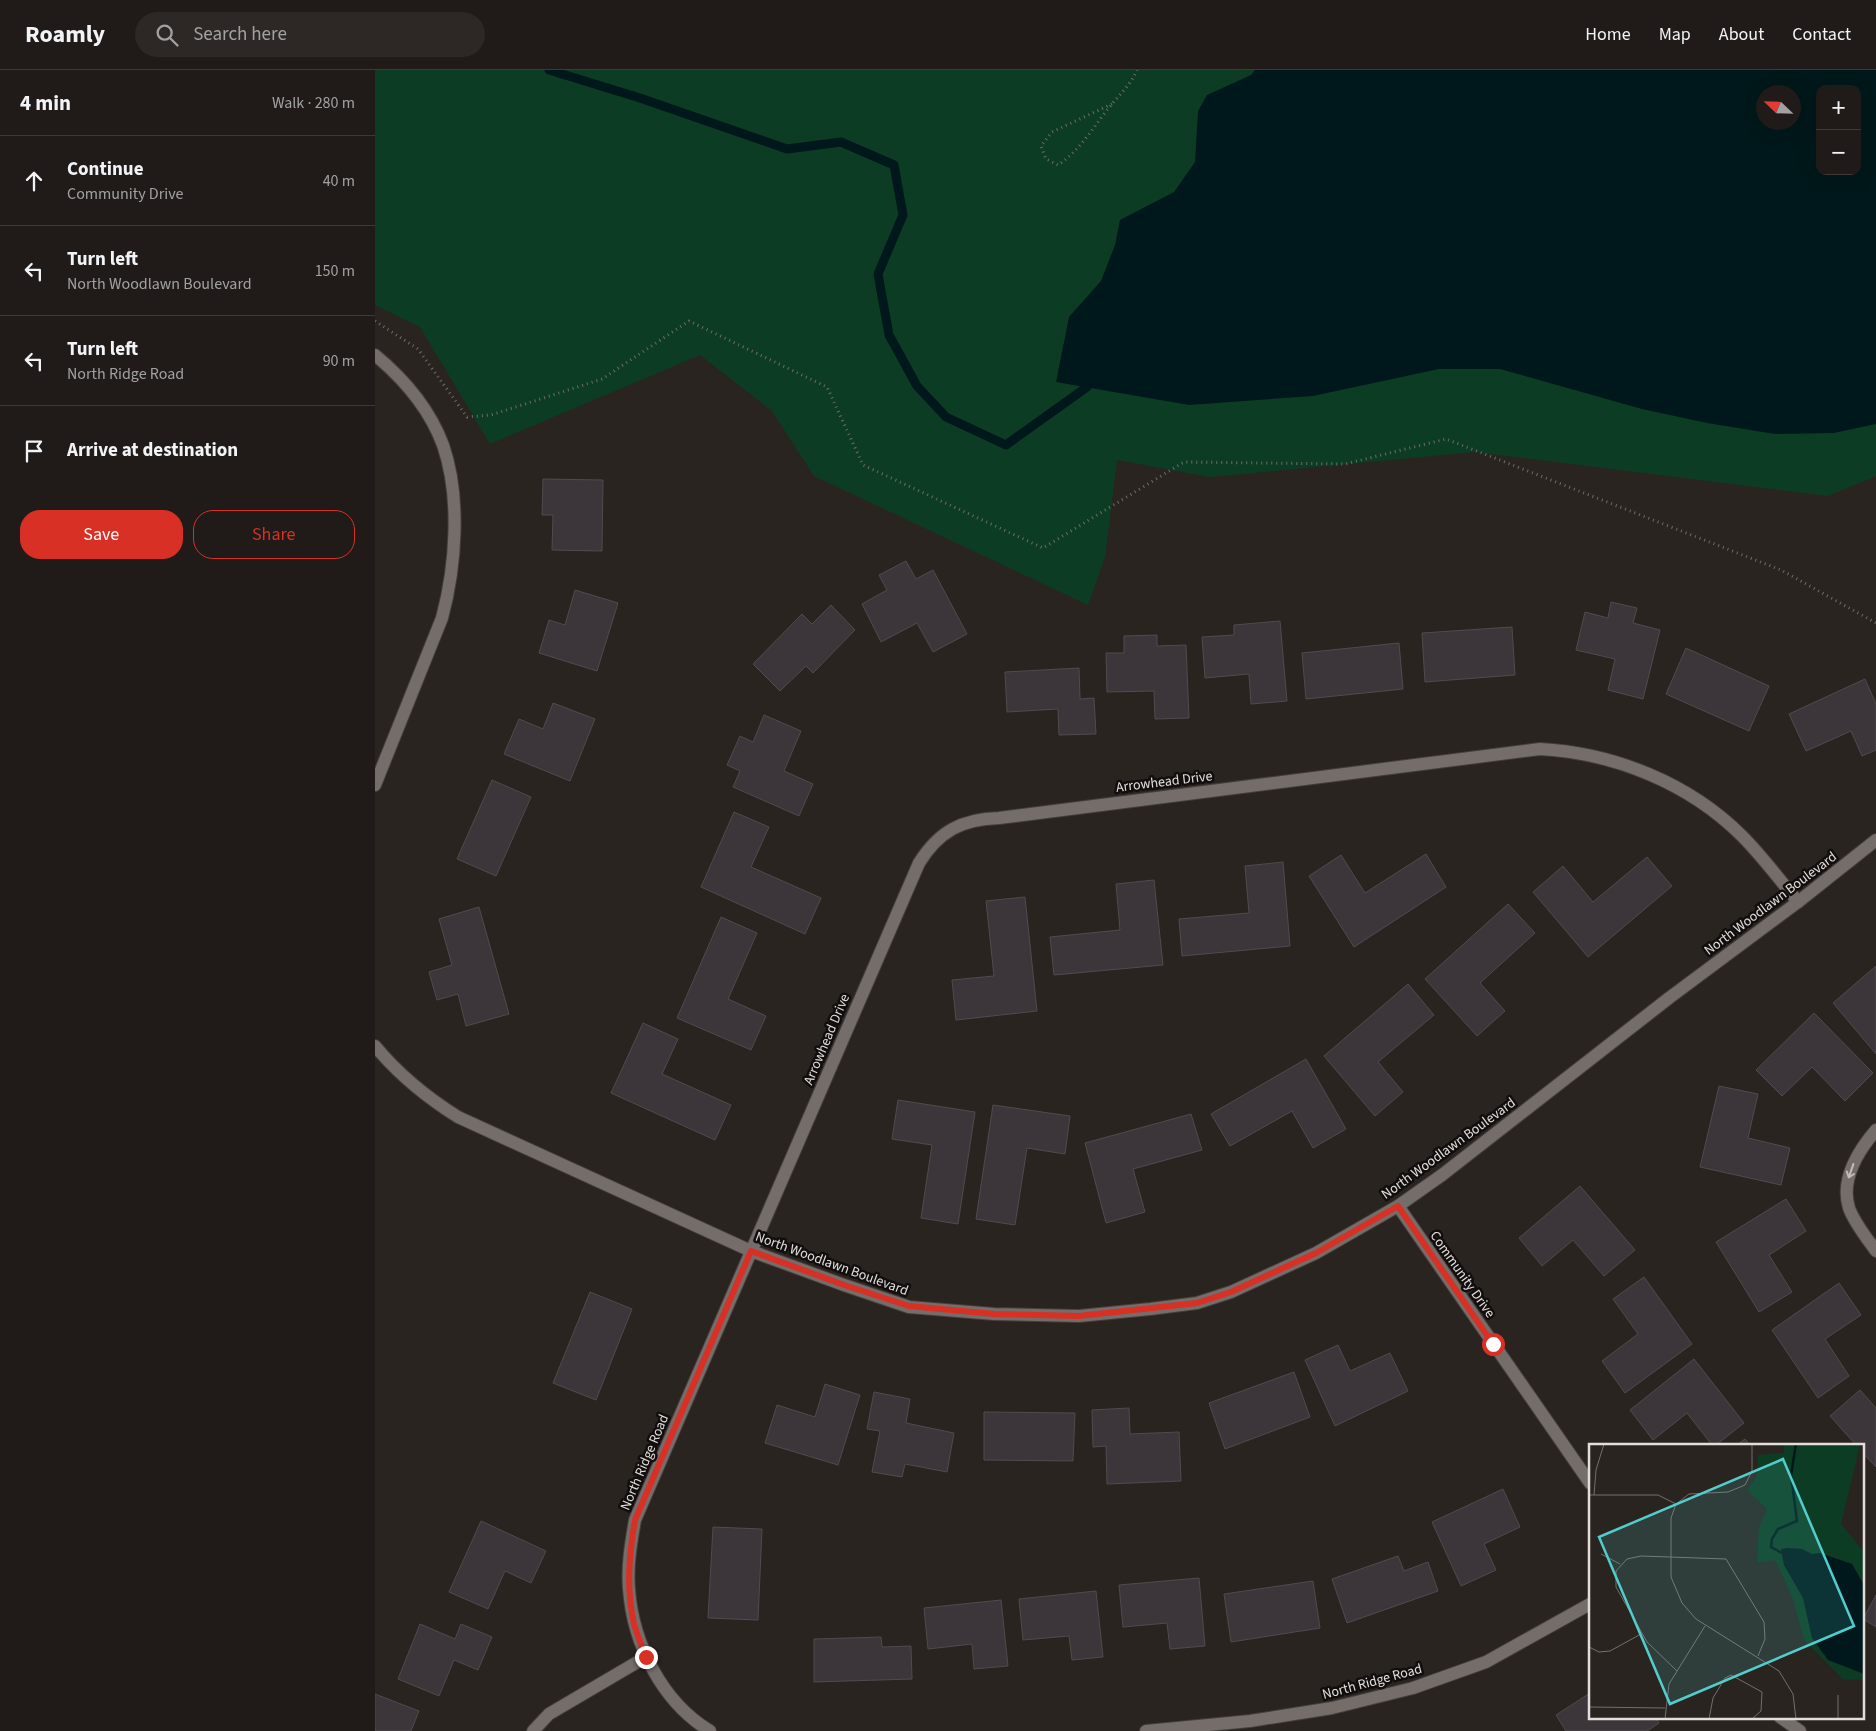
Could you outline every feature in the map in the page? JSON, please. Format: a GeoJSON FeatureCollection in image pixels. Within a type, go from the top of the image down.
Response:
{"type":"FeatureCollection","features":[{"type":"Feature","properties":{"kind":"street"},"geometry":{"type":"LineString","coordinates":[[375,355],[403,381],[418,399],[433,423],[443,446],[455,511],[454,546],[448,595],[442,618],[375,784]]}},
{"type":"Feature","properties":{"kind":"street","name":"Arrowhead Drive"},"geometry":{"type":"LineString","coordinates":[[751,1251],[919,863],[927,849],[939,838],[952,828],[967,822],[983,818],[999,818],[1540,749],[1558,750],[1593,755],[1645,771],[1692,796],[1719,815],[1742,836],[1798,902]]}},
{"type":"Feature","properties":{"kind":"street","name":"North Woodlawn Boulevard"},"geometry":{"type":"LineString","coordinates":[[375,1046],[390,1065],[414,1087],[457,1117],[751,1251],[844,1285],[909,1306],[994,1314],[1079,1316],[1197,1303],[1231,1292],[1316,1253],[1398,1206],[1442,1175],[1876,840]]}},
{"type":"Feature","properties":{"kind":"street"},"geometry":{"type":"LineString","coordinates":[[1876,1130],[1864,1144],[1851,1168],[1847,1187],[1849,1207],[1857,1225],[1876,1251]]}},
{"type":"Feature","properties":{"kind":"street","name":"Community Drive"},"geometry":{"type":"LineString","coordinates":[[1398,1206],[1589,1482]]}},
{"type":"Feature","properties":{"kind":"street","name":"North Ridge Road"},"geometry":{"type":"LineString","coordinates":[[710,1731],[671,1696],[657,1678],[646,1657],[634,1624],[629,1589],[629,1553],[635,1520],[751,1251]]}},
{"type":"Feature","properties":{"kind":"street","name":"North Ridge Road"},"geometry":{"type":"LineString","coordinates":[[1145,1731],[1250,1726],[1413,1688],[1486,1662],[1589,1605]]}},
{"type":"Feature","properties":{"kind":"street"},"geometry":{"type":"LineString","coordinates":[[533,1731],[549,1714],[646,1657]]}},
{"type":"Feature","properties":{"kind":"street"},"geometry":{"type":"LineString","coordinates":[[1782,1718],[1801,1731]]}},
{"type":"Feature","properties":{"kind":"path"},"geometry":{"type":"LineString","coordinates":[[1112,104],[1053,132],[1041,146],[1046,160],[1058,165],[1069,158],[1133,81],[1137,70]]}},
{"type":"Feature","properties":{"kind":"path"},"geometry":{"type":"LineString","coordinates":[[375,322],[418,349],[467,417],[491,415],[602,379],[689,321],[827,387],[863,465],[1043,548],[1184,462],[1345,464],[1446,439],[1781,570],[1876,624]]}},
{"type":"Feature","properties":{"kind":"green space"},"geometry":{"type":"Polygon","coordinates":[[[375,70],[1876,70],[1876,476],[1828,496],[1475,452],[1210,477],[1117,460],[1105,557],[1088,605],[814,476],[772,411],[700,355],[490,444],[420,327],[375,305],[375,70]]]}},
{"type":"Feature","properties":{"kind":"water"},"geometry":{"type":"Polygon","coordinates":[[[1255,70],[1876,70],[1876,424],[1834,433],[1775,434],[1707,423],[1642,409],[1500,369],[1439,369],[1313,396],[1189,405],[1056,382],[1069,317],[1101,281],[1115,245],[1120,220],[1174,192],[1195,162],[1198,111],[1207,95],[1251,75],[1255,70]]]}},
{"type":"Feature","properties":{"kind":"building"},"geometry":{"type":"Polygon","coordinates":[[[543,479],[603,480],[602,551],[552,550],[553,515],[542,515],[543,479]]]}},
{"type":"Feature","properties":{"kind":"building"},"geometry":{"type":"Polygon","coordinates":[[[906,561],[916,579],[933,570],[967,634],[933,652],[917,623],[881,642],[862,604],[887,590],[879,575],[906,561]]]}},
{"type":"Feature","properties":{"kind":"building"},"geometry":{"type":"Polygon","coordinates":[[[575,590],[618,603],[597,671],[539,653],[549,620],[565,625],[575,590]]]}},
{"type":"Feature","properties":{"kind":"building"},"geometry":{"type":"Polygon","coordinates":[[[1611,602],[1637,608],[1633,623],[1660,630],[1643,699],[1608,690],[1615,659],[1576,650],[1585,612],[1608,618],[1611,602]]]}},
{"type":"Feature","properties":{"kind":"building"},"geometry":{"type":"Polygon","coordinates":[[[831,605],[855,630],[813,673],[806,666],[780,691],[753,664],[802,614],[812,624],[831,605]]]}},
{"type":"Feature","properties":{"kind":"building"},"geometry":{"type":"Polygon","coordinates":[[[1280,621],[1287,701],[1251,704],[1249,674],[1205,678],[1202,637],[1234,635],[1234,625],[1280,621]]]}},
{"type":"Feature","properties":{"kind":"building"},"geometry":{"type":"Polygon","coordinates":[[[1512,627],[1515,675],[1425,682],[1422,633],[1512,627]]]}},
{"type":"Feature","properties":{"kind":"building"},"geometry":{"type":"Polygon","coordinates":[[[1157,635],[1157,646],[1186,645],[1189,718],[1155,719],[1154,691],[1107,692],[1106,653],[1124,653],[1124,636],[1157,635]]]}},
{"type":"Feature","properties":{"kind":"building"},"geometry":{"type":"Polygon","coordinates":[[[1399,643],[1403,689],[1306,699],[1302,653],[1399,643]]]}},
{"type":"Feature","properties":{"kind":"building"},"geometry":{"type":"Polygon","coordinates":[[[1686,648],[1769,686],[1749,731],[1666,694],[1686,648]]]}},
{"type":"Feature","properties":{"kind":"building"},"geometry":{"type":"Polygon","coordinates":[[[1079,668],[1080,699],[1094,698],[1096,734],[1059,735],[1058,709],[1007,712],[1005,672],[1079,668]]]}},
{"type":"Feature","properties":{"kind":"building"},"geometry":{"type":"Polygon","coordinates":[[[1865,679],[1876,704],[1876,750],[1862,756],[1851,731],[1806,751],[1789,714],[1865,679]]]}},
{"type":"Feature","properties":{"kind":"building"},"geometry":{"type":"Polygon","coordinates":[[[553,703],[595,719],[570,781],[504,754],[519,719],[543,729],[553,703]]]}},
{"type":"Feature","properties":{"kind":"building"},"geometry":{"type":"Polygon","coordinates":[[[764,715],[801,731],[784,771],[813,784],[799,816],[733,787],[740,771],[727,765],[740,736],[753,742],[764,715]]]}},
{"type":"Feature","properties":{"kind":"building"},"geometry":{"type":"Polygon","coordinates":[[[492,780],[531,797],[496,876],[457,859],[492,780]]]}},
{"type":"Feature","properties":{"kind":"building"},"geometry":{"type":"Polygon","coordinates":[[[734,812],[769,827],[751,867],[821,898],[805,934],[701,887],[734,812]]]}},
{"type":"Feature","properties":{"kind":"building"},"geometry":{"type":"Polygon","coordinates":[[[1426,854],[1446,887],[1354,947],[1309,876],[1341,855],[1365,893],[1426,854]]]}},
{"type":"Feature","properties":{"kind":"building"},"geometry":{"type":"Polygon","coordinates":[[[1647,857],[1672,886],[1588,957],[1533,892],[1563,866],[1593,902],[1647,857]]]}},
{"type":"Feature","properties":{"kind":"building"},"geometry":{"type":"Polygon","coordinates":[[[1283,862],[1290,946],[1182,956],[1179,919],[1249,913],[1245,866],[1283,862]]]}},
{"type":"Feature","properties":{"kind":"building"},"geometry":{"type":"Polygon","coordinates":[[[1154,880],[1163,965],[1054,975],[1050,937],[1120,930],[1116,884],[1154,880]]]}},
{"type":"Feature","properties":{"kind":"building"},"geometry":{"type":"Polygon","coordinates":[[[1025,897],[1037,1011],[956,1020],[952,980],[994,976],[986,901],[1025,897]]]}},
{"type":"Feature","properties":{"kind":"building"},"geometry":{"type":"Polygon","coordinates":[[[1508,904],[1535,933],[1480,983],[1505,1011],[1477,1036],[1425,979],[1508,904]]]}},
{"type":"Feature","properties":{"kind":"building"},"geometry":{"type":"Polygon","coordinates":[[[479,907],[509,1014],[466,1026],[458,994],[437,1000],[429,972],[452,965],[439,919],[479,907]]]}},
{"type":"Feature","properties":{"kind":"building"},"geometry":{"type":"Polygon","coordinates":[[[721,917],[757,933],[728,999],[766,1016],[751,1050],[677,1018],[721,917]]]}},
{"type":"Feature","properties":{"kind":"building"},"geometry":{"type":"Polygon","coordinates":[[[1876,966],[1876,1054],[1833,1003],[1876,966]]]}},
{"type":"Feature","properties":{"kind":"building"},"geometry":{"type":"Polygon","coordinates":[[[1408,984],[1434,1015],[1378,1062],[1403,1092],[1375,1116],[1324,1056],[1408,984]]]}},
{"type":"Feature","properties":{"kind":"building"},"geometry":{"type":"Polygon","coordinates":[[[1814,1013],[1873,1073],[1845,1101],[1812,1067],[1782,1096],[1756,1070],[1814,1013]]]}},
{"type":"Feature","properties":{"kind":"building"},"geometry":{"type":"Polygon","coordinates":[[[643,1023],[678,1039],[662,1074],[731,1105],[715,1140],[611,1093],[643,1023]]]}},
{"type":"Feature","properties":{"kind":"building"},"geometry":{"type":"Polygon","coordinates":[[[1306,1059],[1346,1129],[1313,1148],[1292,1111],[1230,1146],[1211,1114],[1306,1059]]]}},
{"type":"Feature","properties":{"kind":"building"},"geometry":{"type":"Polygon","coordinates":[[[1719,1086],[1758,1094],[1748,1138],[1790,1148],[1781,1185],[1700,1167],[1719,1086]]]}},
{"type":"Feature","properties":{"kind":"building"},"geometry":{"type":"Polygon","coordinates":[[[898,1100],[975,1112],[958,1224],[921,1218],[932,1145],[892,1139],[898,1100]]]}},
{"type":"Feature","properties":{"kind":"building"},"geometry":{"type":"Polygon","coordinates":[[[993,1105],[1070,1116],[1065,1154],[1027,1148],[1015,1225],[976,1219],[993,1105]]]}},
{"type":"Feature","properties":{"kind":"building"},"geometry":{"type":"Polygon","coordinates":[[[1191,1114],[1202,1150],[1133,1169],[1145,1212],[1106,1223],[1085,1143],[1191,1114]]]}},
{"type":"Feature","properties":{"kind":"building"},"geometry":{"type":"Polygon","coordinates":[[[1580,1186],[1635,1250],[1604,1276],[1573,1240],[1542,1266],[1519,1238],[1580,1186]]]}},
{"type":"Feature","properties":{"kind":"building"},"geometry":{"type":"Polygon","coordinates":[[[1786,1199],[1806,1231],[1769,1255],[1792,1292],[1759,1312],[1716,1242],[1786,1199]]]}},
{"type":"Feature","properties":{"kind":"building"},"geometry":{"type":"Polygon","coordinates":[[[1644,1277],[1692,1344],[1625,1393],[1602,1361],[1638,1334],[1613,1299],[1644,1277]]]}},
{"type":"Feature","properties":{"kind":"building"},"geometry":{"type":"Polygon","coordinates":[[[1839,1283],[1861,1315],[1825,1339],[1849,1376],[1818,1398],[1772,1330],[1839,1283]]]}},
{"type":"Feature","properties":{"kind":"building"},"geometry":{"type":"Polygon","coordinates":[[[590,1292],[632,1309],[596,1400],[553,1383],[590,1292]]]}},
{"type":"Feature","properties":{"kind":"building"},"geometry":{"type":"Polygon","coordinates":[[[1338,1345],[1350,1371],[1390,1353],[1408,1391],[1335,1426],[1305,1360],[1338,1345]]]}},
{"type":"Feature","properties":{"kind":"building"},"geometry":{"type":"Polygon","coordinates":[[[1694,1359],[1744,1423],[1717,1444],[1711,1444],[1687,1413],[1653,1440],[1630,1410],[1694,1359]]]}},
{"type":"Feature","properties":{"kind":"building"},"geometry":{"type":"Polygon","coordinates":[[[1294,1372],[1310,1417],[1225,1449],[1209,1403],[1294,1372]]]}},
{"type":"Feature","properties":{"kind":"building"},"geometry":{"type":"Polygon","coordinates":[[[825,1384],[860,1395],[838,1465],[765,1443],[777,1405],[815,1417],[825,1384]]]}},
{"type":"Feature","properties":{"kind":"building"},"geometry":{"type":"Polygon","coordinates":[[[1860,1390],[1876,1408],[1876,1467],[1863,1453],[1863,1444],[1855,1444],[1830,1416],[1860,1390]]]}},
{"type":"Feature","properties":{"kind":"building"},"geometry":{"type":"Polygon","coordinates":[[[874,1392],[910,1399],[906,1423],[954,1433],[947,1472],[905,1464],[902,1477],[872,1472],[880,1431],[867,1429],[874,1392]]]}},
{"type":"Feature","properties":{"kind":"building"},"geometry":{"type":"Polygon","coordinates":[[[1129,1408],[1130,1434],[1179,1432],[1181,1481],[1107,1484],[1106,1446],[1093,1447],[1092,1410],[1129,1408]]]}},
{"type":"Feature","properties":{"kind":"building"},"geometry":{"type":"Polygon","coordinates":[[[984,1412],[1075,1413],[1073,1461],[984,1460],[984,1412]]]}},
{"type":"Feature","properties":{"kind":"building"},"geometry":{"type":"Polygon","coordinates":[[[1745,1439],[1749,1444],[1738,1444],[1745,1439]]]}},
{"type":"Feature","properties":{"kind":"building"},"geometry":{"type":"Polygon","coordinates":[[[1503,1489],[1520,1527],[1484,1544],[1496,1570],[1461,1586],[1432,1522],[1503,1489]]]}},
{"type":"Feature","properties":{"kind":"building"},"geometry":{"type":"Polygon","coordinates":[[[481,1521],[546,1551],[531,1583],[505,1571],[488,1609],[449,1592],[481,1521]]]}},
{"type":"Feature","properties":{"kind":"building"},"geometry":{"type":"Polygon","coordinates":[[[713,1527],[762,1529],[758,1620],[708,1618],[713,1527]]]}},
{"type":"Feature","properties":{"kind":"building"},"geometry":{"type":"Polygon","coordinates":[[[1398,1556],[1404,1571],[1428,1562],[1438,1591],[1347,1623],[1332,1579],[1398,1556]]]}},
{"type":"Feature","properties":{"kind":"building"},"geometry":{"type":"Polygon","coordinates":[[[1199,1578],[1205,1646],[1170,1649],[1167,1623],[1123,1627],[1119,1585],[1199,1578]]]}},
{"type":"Feature","properties":{"kind":"building"},"geometry":{"type":"Polygon","coordinates":[[[1313,1581],[1320,1628],[1231,1642],[1224,1594],[1313,1581]]]}},
{"type":"Feature","properties":{"kind":"building"},"geometry":{"type":"Polygon","coordinates":[[[1096,1591],[1103,1657],[1072,1660],[1069,1636],[1023,1640],[1019,1599],[1096,1591]]]}},
{"type":"Feature","properties":{"kind":"building"},"geometry":{"type":"Polygon","coordinates":[[[1876,1595],[1876,1627],[1863,1619],[1876,1595]]]}},
{"type":"Feature","properties":{"kind":"building"},"geometry":{"type":"Polygon","coordinates":[[[1001,1600],[1008,1666],[974,1669],[972,1644],[928,1649],[924,1608],[1001,1600]]]}},
{"type":"Feature","properties":{"kind":"building"},"geometry":{"type":"Polygon","coordinates":[[[420,1624],[455,1639],[461,1624],[492,1637],[478,1670],[454,1660],[439,1696],[398,1679],[420,1624]]]}},
{"type":"Feature","properties":{"kind":"building"},"geometry":{"type":"Polygon","coordinates":[[[881,1637],[882,1647],[911,1646],[912,1679],[814,1682],[814,1639],[881,1637]]]}},
{"type":"Feature","properties":{"kind":"building"},"geometry":{"type":"Polygon","coordinates":[[[375,1694],[419,1711],[411,1731],[375,1731],[375,1694]]]}},
{"type":"Feature","properties":{"kind":"building"},"geometry":{"type":"Polygon","coordinates":[[[1589,1694],[1589,1718],[1656,1718],[1659,1723],[1647,1731],[1566,1731],[1556,1715],[1589,1694]]]}},
{"type":"Feature","properties":{"kind":"waterway"},"geometry":{"type":"LineString","coordinates":[[549,70],[640,98],[787,149],[841,142],[894,165],[903,215],[878,274],[889,335],[917,386],[946,417],[1006,445],[1087,387]]}},
{"type":"Feature","properties":{"kind":"route"},"geometry":{"type":"LineString","coordinates":[[646,1657],[634,1624],[629,1589],[629,1553],[635,1520],[751,1251],[844,1285],[909,1306],[951,1312],[1079,1316],[1197,1303],[1231,1292],[1316,1253],[1398,1206],[1493,1344]]}}]}
